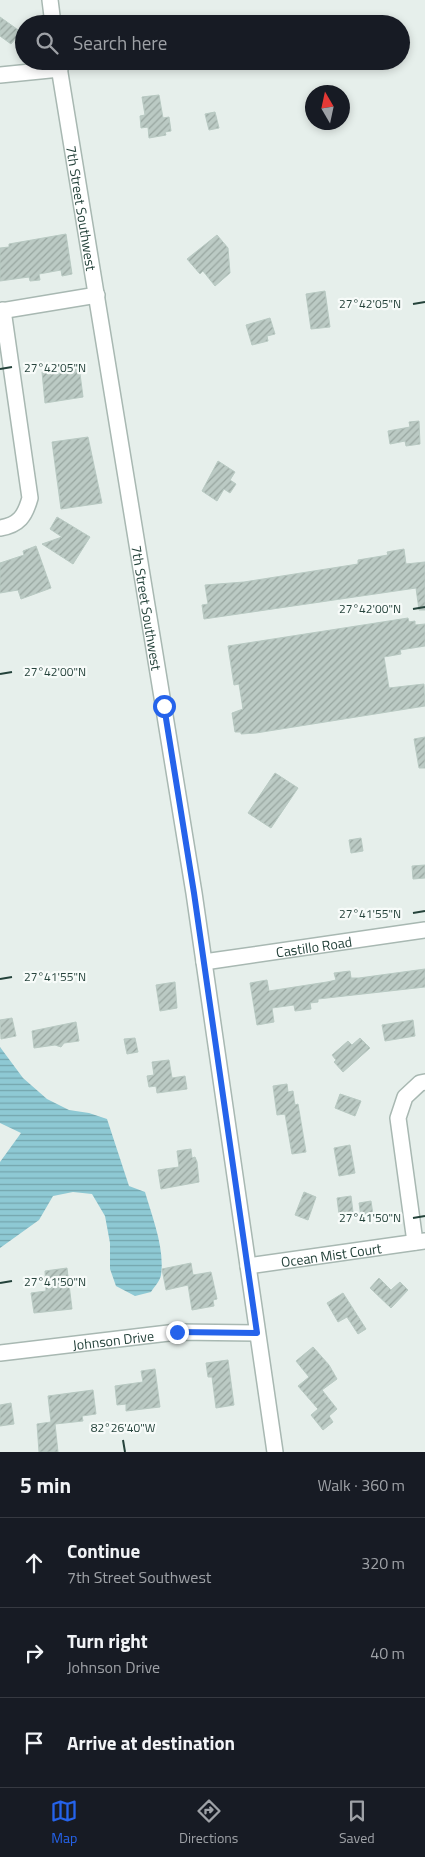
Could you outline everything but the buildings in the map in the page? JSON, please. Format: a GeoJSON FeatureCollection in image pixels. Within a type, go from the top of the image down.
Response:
{"type":"FeatureCollection","features":[{"type":"Feature","properties":{"kind":"street"},"geometry":{"type":"LineString","coordinates":[[50,0],[52,15]]}},
{"type":"Feature","properties":{"kind":"street"},"geometry":{"type":"LineString","coordinates":[[0,75],[30,70]]}},
{"type":"Feature","properties":{"kind":"street","name":"7th Street Southwest"},"geometry":{"type":"LineString","coordinates":[[60,70],[204,962],[275,1452]]}},
{"type":"Feature","properties":{"kind":"street"},"geometry":{"type":"LineString","coordinates":[[0,528],[11,526],[25,516],[30,498],[2,310],[97,295]]}},
{"type":"Feature","properties":{"kind":"street","name":"Castillo Road"},"geometry":{"type":"LineString","coordinates":[[204,962],[425,930]]}},
{"type":"Feature","properties":{"kind":"street","name":"Ocean Mist Court"},"geometry":{"type":"LineString","coordinates":[[248,1266],[420,1241],[398,1118],[405,1097],[420,1083],[425,1082]]}},
{"type":"Feature","properties":{"kind":"street","name":"Johnson Drive"},"geometry":{"type":"LineString","coordinates":[[0,1353],[177,1332],[257,1333]]}},
{"type":"Feature","properties":{"kind":"water"},"geometry":{"type":"Polygon","coordinates":[[[0,1047],[23,1078],[47,1099],[69,1110],[89,1113],[107,1119],[129,1186],[145,1192],[160,1243],[161,1275],[151,1292],[135,1296],[116,1286],[110,1269],[110,1243],[105,1216],[92,1194],[73,1192],[53,1196],[39,1220],[0,1248],[0,1162],[21,1133],[0,1123],[0,1047]]]}},
{"type":"Feature","properties":{"kind":"route"},"geometry":{"type":"LineString","coordinates":[[164,706],[194,893],[257,1333],[177,1332]]}}]}
